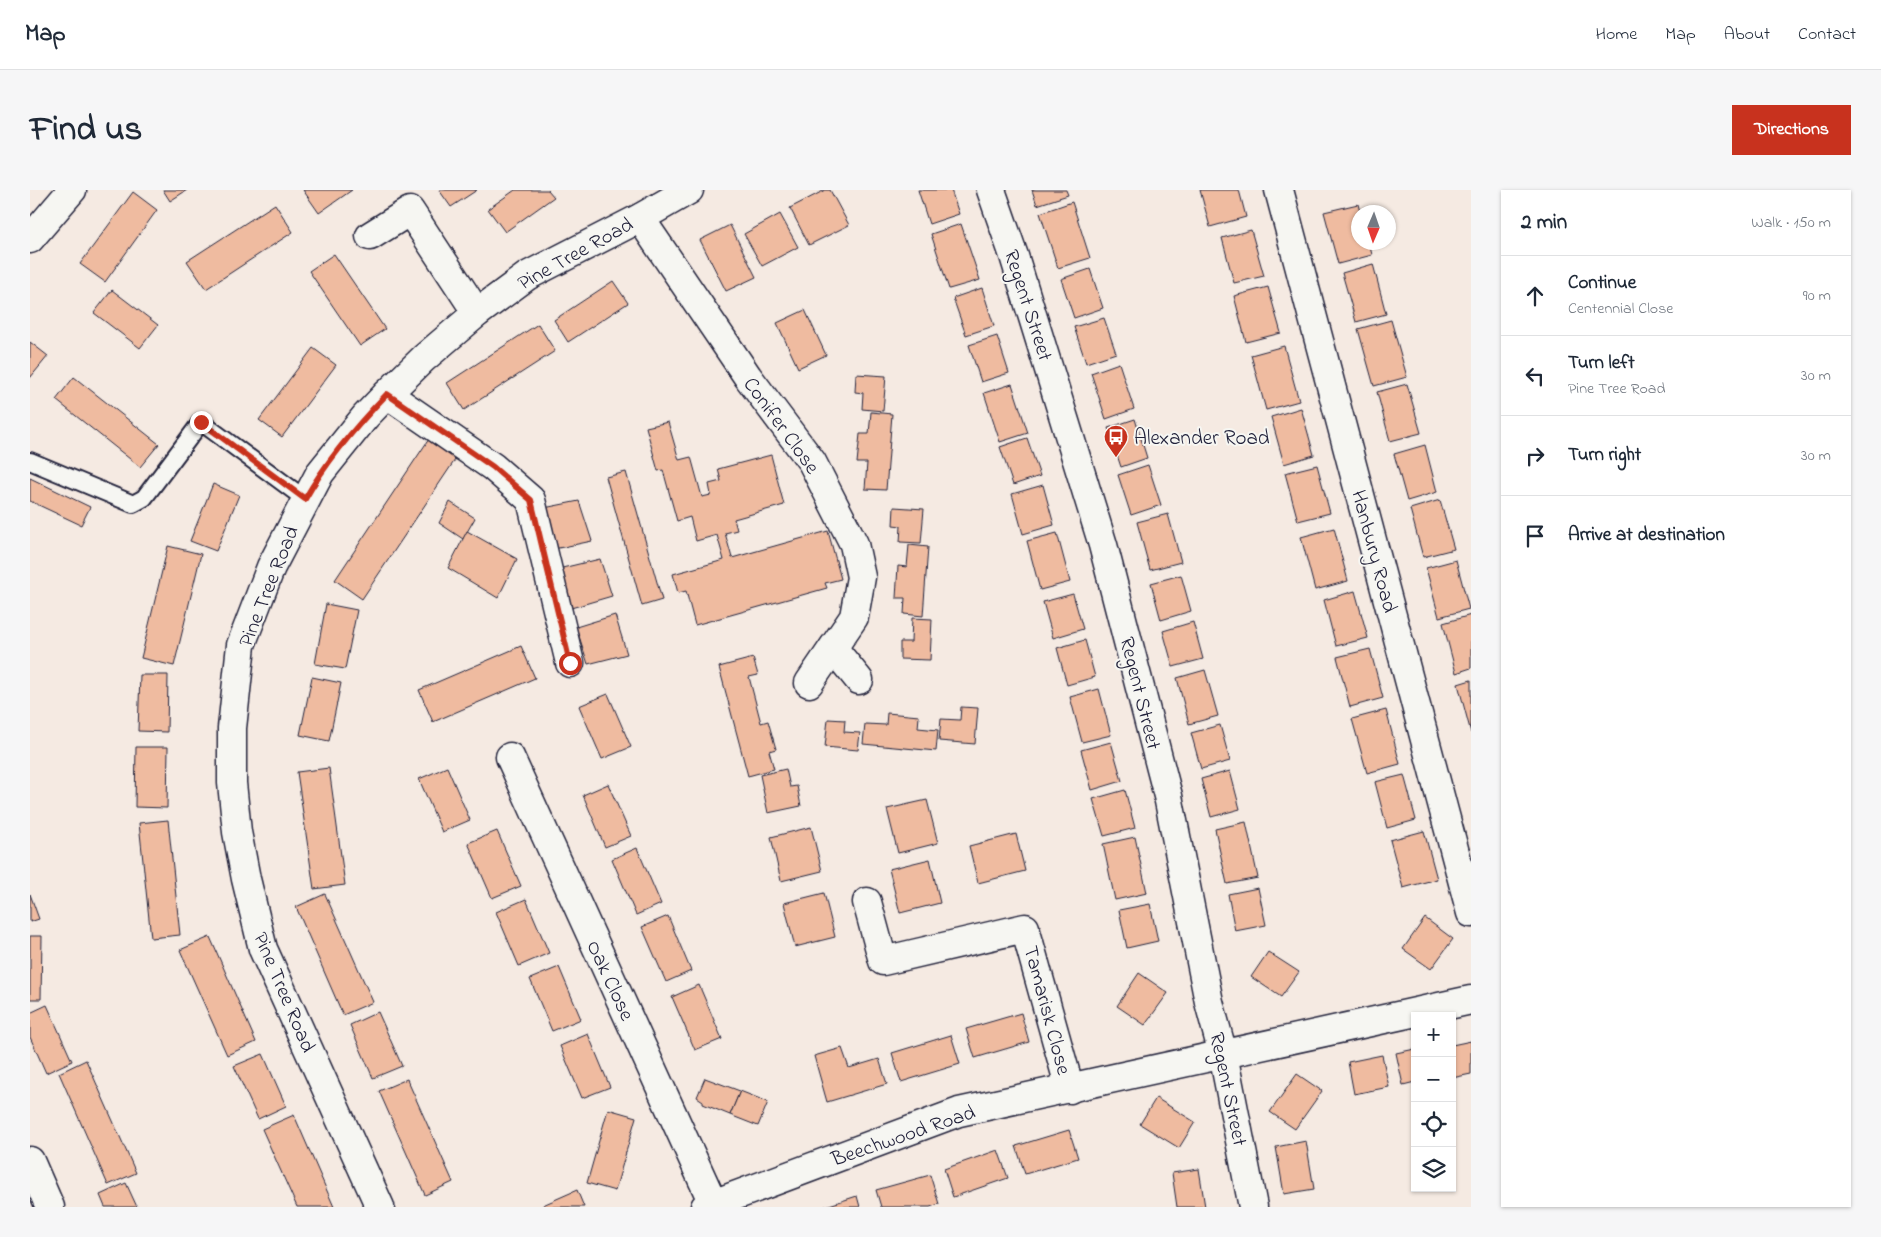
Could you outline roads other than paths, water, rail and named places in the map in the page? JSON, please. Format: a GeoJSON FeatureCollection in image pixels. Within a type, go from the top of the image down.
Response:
{"type":"FeatureCollection","features":[{"type":"Feature","properties":{"kind":"street"},"geometry":{"type":"LineString","coordinates":[[30,239],[72,190]]}},
{"type":"Feature","properties":{"kind":"street","name":"Pine Tree Road"},"geometry":{"type":"LineString","coordinates":[[380,1207],[263,949],[237,832],[232,784],[232,728],[241,645],[271,567],[320,473],[365,417],[387,394],[424,358],[477,313],[527,276],[640,218],[689,190]]}},
{"type":"Feature","properties":{"kind":"street","name":"Regent Street"},"geometry":{"type":"LineString","coordinates":[[991,190],[1014,256],[1103,545],[1168,796],[1209,1002],[1223,1054],[1253,1207]]}},
{"type":"Feature","properties":{"kind":"street","name":"Hanbury Road"},"geometry":{"type":"LineString","coordinates":[[1279,190],[1471,913]]}},
{"type":"Feature","properties":{"kind":"street"},"geometry":{"type":"LineString","coordinates":[[370,236],[410,211],[477,313]]}},
{"type":"Feature","properties":{"kind":"street","name":"Conifer Close"},"geometry":{"type":"LineString","coordinates":[[640,218],[748,377],[812,462],[854,544],[861,577],[854,617],[809,683]]}},
{"type":"Feature","properties":{"kind":"street"},"geometry":{"type":"LineString","coordinates":[[387,394],[493,467],[531,500],[570,663]]}},
{"type":"Feature","properties":{"kind":"street"},"geometry":{"type":"LineString","coordinates":[[833,648],[860,680]]}},
{"type":"Feature","properties":{"kind":"street","name":"Oak Close"},"geometry":{"type":"LineString","coordinates":[[510,757],[709,1205]]}},
{"type":"Feature","properties":{"kind":"street","name":"Tamarisk Close"},"geometry":{"type":"LineString","coordinates":[[867,902],[883,961],[1026,928],[1070,1089]]}},
{"type":"Feature","properties":{"kind":"street","name":"Beechwood Road"},"geometry":{"type":"LineString","coordinates":[[709,1205],[960,1112],[1471,1000]]}},
{"type":"Feature","properties":{"kind":"street"},"geometry":{"type":"LineString","coordinates":[[30,1161],[50,1207]]}},
{"type":"Feature","properties":{"kind":"lane"},"geometry":{"type":"LineString","coordinates":[[30,461],[133,504],[144,498],[201,422],[305,499]]}},
{"type":"Feature","properties":{"kind":"place","name":"Alexander Road"},"geometry":{"type":"Point","coordinates":[1116,458]}}]}
